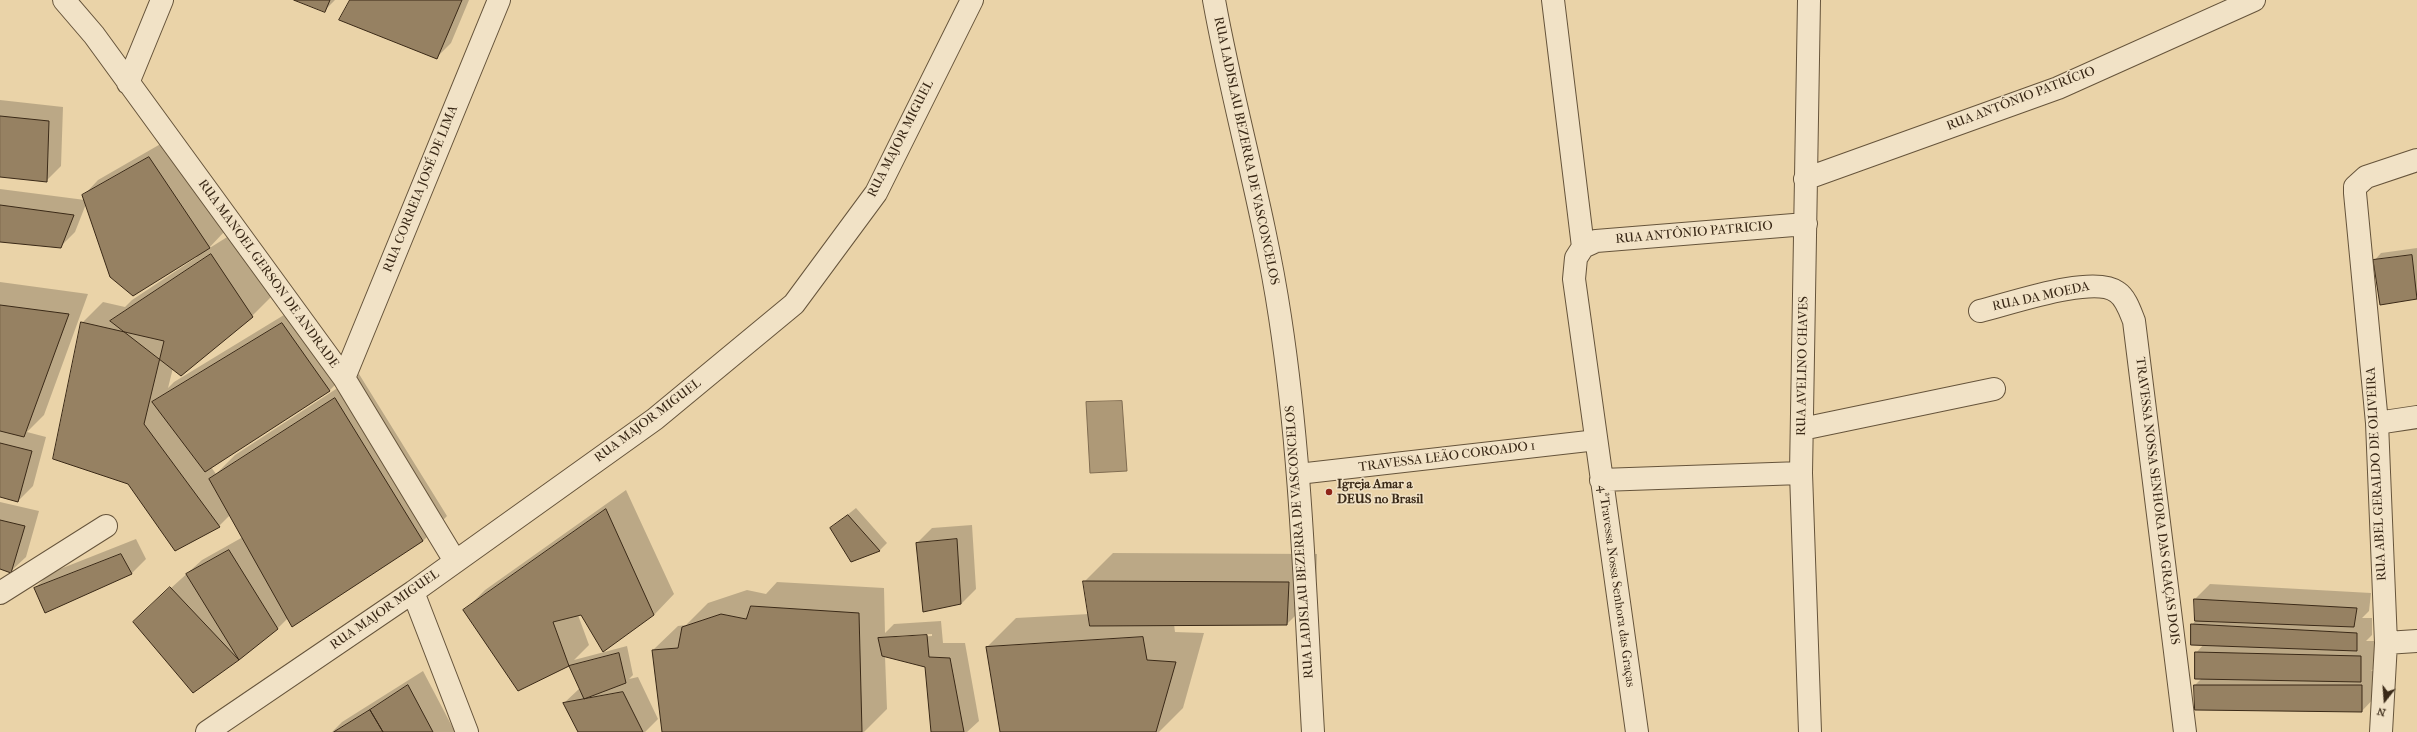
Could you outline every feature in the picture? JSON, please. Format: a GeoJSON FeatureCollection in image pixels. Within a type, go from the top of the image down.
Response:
{"type":"FeatureCollection","features":[{"type":"Feature","properties":{"kind":"street","name":"RUA MANOEL GERSON DE ANDRADE"},"geometry":{"type":"LineString","coordinates":[[64,0],[94,35],[344,378],[455,560]]}},
{"type":"Feature","properties":{"kind":"street"},"geometry":{"type":"LineString","coordinates":[[128,82],[162,0]]}},
{"type":"Feature","properties":{"kind":"street","name":"RUA CORREIA JOSÉ DE LIMA"},"geometry":{"type":"LineString","coordinates":[[344,378],[499,0]]}},
{"type":"Feature","properties":{"kind":"street","name":"RUA MAJOR MIGUEL"},"geometry":{"type":"LineString","coordinates":[[207,732],[413,592],[455,560],[655,419],[794,304],[876,193],[972,0]]}},
{"type":"Feature","properties":{"kind":"street","name":"RUA LADISLAU BEZERRA DE VASCONCELOS"},"geometry":{"type":"LineString","coordinates":[[1214,0],[1258,196],[1280,317],[1298,474],[1313,732]]}},
{"type":"Feature","properties":{"kind":"street"},"geometry":{"type":"LineString","coordinates":[[1553,0],[1583,247]]}},
{"type":"Feature","properties":{"kind":"street","name":"RUA AVELINO CHAVES"},"geometry":{"type":"LineString","coordinates":[[1809,0],[1801,473],[1810,732]]}},
{"type":"Feature","properties":{"kind":"street","name":"RUA ANTÔNIO PATRÍCIO"},"geometry":{"type":"LineString","coordinates":[[1805,179],[2058,88],[2254,0]]}},
{"type":"Feature","properties":{"kind":"street","name":"RUA ABEL GERALDO DE OLIVEIRA"},"geometry":{"type":"LineString","coordinates":[[2381,732],[2386,643],[2377,423],[2355,187],[2366,178],[2417,160]]}},
{"type":"Feature","properties":{"kind":"street","name":"RUA ANTÔNIO PATRICIO"},"geometry":{"type":"LineString","coordinates":[[1583,247],[1596,241],[1806,224]]}},
{"type":"Feature","properties":{"kind":"street","name":"4ªTravessa Nossa Senhora das Graças"},"geometry":{"type":"LineString","coordinates":[[1583,247],[1576,258],[1574,279],[1637,732]]}},
{"type":"Feature","properties":{"kind":"street","name":"RUA DA MOEDA"},"geometry":{"type":"LineString","coordinates":[[1980,311],[2084,285],[2102,285]]}},
{"type":"Feature","properties":{"kind":"street","name":"TRAVESSA NOSSA SENHORA DAS GRAÇAS DOIS"},"geometry":{"type":"LineString","coordinates":[[2102,285],[2117,292],[2126,304],[2134,321],[2185,732]]}},
{"type":"Feature","properties":{"kind":"street"},"geometry":{"type":"LineString","coordinates":[[1802,430],[1994,389]]}},
{"type":"Feature","properties":{"kind":"street"},"geometry":{"type":"LineString","coordinates":[[2377,423],[2417,417]]}},
{"type":"Feature","properties":{"kind":"street"},"geometry":{"type":"LineString","coordinates":[[1601,480],[1801,473]]}},
{"type":"Feature","properties":{"kind":"street"},"geometry":{"type":"LineString","coordinates":[[0,593],[106,526]]}},
{"type":"Feature","properties":{"kind":"street"},"geometry":{"type":"LineString","coordinates":[[413,592],[467,732]]}},
{"type":"Feature","properties":{"kind":"street"},"geometry":{"type":"LineString","coordinates":[[2386,643],[2417,641]]}},
{"type":"Feature","properties":{"kind":"lane","name":"TRAVESSA LEÃO COROADO 1"},"geometry":{"type":"LineString","coordinates":[[1298,474],[1597,440]]}},
{"type":"Feature","properties":{"kind":"shaded area"},"geometry":{"type":"Polygon","coordinates":[[[1122,401],[1127,471],[1090,473],[1086,402],[1122,401]]]}},
{"type":"Feature","properties":{"kind":"building"},"geometry":{"type":"Polygon","coordinates":[[[294,0],[330,0],[325,12],[294,0]]]}},
{"type":"Feature","properties":{"kind":"building"},"geometry":{"type":"Polygon","coordinates":[[[350,0],[462,0],[437,59],[339,20],[350,0]]]}},
{"type":"Feature","properties":{"kind":"building"},"geometry":{"type":"Polygon","coordinates":[[[0,116],[49,121],[47,182],[0,177],[0,116]]]}},
{"type":"Feature","properties":{"kind":"building"},"geometry":{"type":"Polygon","coordinates":[[[149,157],[210,248],[133,296],[110,277],[82,195],[149,157]]]}},
{"type":"Feature","properties":{"kind":"building"},"geometry":{"type":"Polygon","coordinates":[[[0,205],[74,215],[61,248],[0,242],[0,205]]]}},
{"type":"Feature","properties":{"kind":"building"},"geometry":{"type":"Polygon","coordinates":[[[211,254],[253,317],[181,376],[110,321],[211,254]]]}},
{"type":"Feature","properties":{"kind":"building"},"geometry":{"type":"Polygon","coordinates":[[[2412,255],[2417,299],[2380,305],[2373,260],[2412,255]]]}},
{"type":"Feature","properties":{"kind":"building"},"geometry":{"type":"Polygon","coordinates":[[[0,305],[69,314],[24,437],[0,431],[0,305]]]}},
{"type":"Feature","properties":{"kind":"building"},"geometry":{"type":"Polygon","coordinates":[[[81,322],[164,341],[144,424],[220,527],[175,551],[128,484],[53,459],[81,322]]]}},
{"type":"Feature","properties":{"kind":"building"},"geometry":{"type":"Polygon","coordinates":[[[282,323],[330,391],[205,472],[152,402],[282,323]]]}},
{"type":"Feature","properties":{"kind":"building"},"geometry":{"type":"Polygon","coordinates":[[[335,398],[423,541],[292,627],[209,479],[335,398]]]}},
{"type":"Feature","properties":{"kind":"building"},"geometry":{"type":"Polygon","coordinates":[[[0,443],[32,451],[18,502],[0,497],[0,443]]]}},
{"type":"Feature","properties":{"kind":"building"},"geometry":{"type":"Polygon","coordinates":[[[606,509],[654,615],[603,652],[581,615],[553,622],[569,666],[518,691],[463,610],[606,509]]]}},
{"type":"Feature","properties":{"kind":"building"},"geometry":{"type":"Polygon","coordinates":[[[848,515],[880,551],[851,562],[830,528],[848,515]]]}},
{"type":"Feature","properties":{"kind":"building"},"geometry":{"type":"Polygon","coordinates":[[[0,520],[25,526],[11,573],[0,569],[0,520]]]}},
{"type":"Feature","properties":{"kind":"building"},"geometry":{"type":"Polygon","coordinates":[[[957,539],[961,604],[923,612],[916,543],[957,539]]]}},
{"type":"Feature","properties":{"kind":"building"},"geometry":{"type":"Polygon","coordinates":[[[229,550],[278,629],[239,660],[186,574],[229,550]]]}},
{"type":"Feature","properties":{"kind":"building"},"geometry":{"type":"Polygon","coordinates":[[[121,554],[132,574],[45,613],[34,588],[121,554]]]}},
{"type":"Feature","properties":{"kind":"building"},"geometry":{"type":"Polygon","coordinates":[[[1083,581],[1289,582],[1287,625],[1090,626],[1083,581]]]}},
{"type":"Feature","properties":{"kind":"building"},"geometry":{"type":"Polygon","coordinates":[[[170,587],[239,660],[193,693],[133,622],[170,587]]]}},
{"type":"Feature","properties":{"kind":"building"},"geometry":{"type":"Polygon","coordinates":[[[2194,599],[2357,608],[2354,627],[2195,621],[2194,599]]]}},
{"type":"Feature","properties":{"kind":"building"},"geometry":{"type":"Polygon","coordinates":[[[751,606],[859,613],[862,732],[662,732],[652,650],[678,648],[682,627],[721,614],[746,619],[751,606]]]}},
{"type":"Feature","properties":{"kind":"building"},"geometry":{"type":"Polygon","coordinates":[[[2191,624],[2357,633],[2357,651],[2191,645],[2191,624]]]}},
{"type":"Feature","properties":{"kind":"building"},"geometry":{"type":"Polygon","coordinates":[[[927,635],[929,657],[950,658],[964,732],[931,732],[925,667],[882,656],[878,638],[927,635]]]}},
{"type":"Feature","properties":{"kind":"building"},"geometry":{"type":"Polygon","coordinates":[[[1143,637],[1147,660],[1176,662],[1156,732],[1000,732],[986,647],[1143,637]]]}},
{"type":"Feature","properties":{"kind":"building"},"geometry":{"type":"Polygon","coordinates":[[[2195,652],[2361,656],[2361,682],[2195,679],[2195,652]]]}},
{"type":"Feature","properties":{"kind":"building"},"geometry":{"type":"Polygon","coordinates":[[[619,653],[626,683],[584,699],[569,666],[619,653]]]}},
{"type":"Feature","properties":{"kind":"building"},"geometry":{"type":"Polygon","coordinates":[[[408,685],[433,732],[383,732],[370,710],[408,685]]]}},
{"type":"Feature","properties":{"kind":"building"},"geometry":{"type":"Polygon","coordinates":[[[2194,685],[2362,685],[2362,712],[2195,710],[2194,685]]]}},
{"type":"Feature","properties":{"kind":"building"},"geometry":{"type":"Polygon","coordinates":[[[623,692],[643,732],[578,732],[563,703],[623,692]]]}},
{"type":"Feature","properties":{"kind":"building"},"geometry":{"type":"Polygon","coordinates":[[[370,710],[383,732],[334,732],[370,710]]]}},
{"type":"Feature","properties":{"kind":"place","name":"Igreja Amar a DEUS no Brasil"},"geometry":{"type":"Point","coordinates":[1329,492]}}]}
